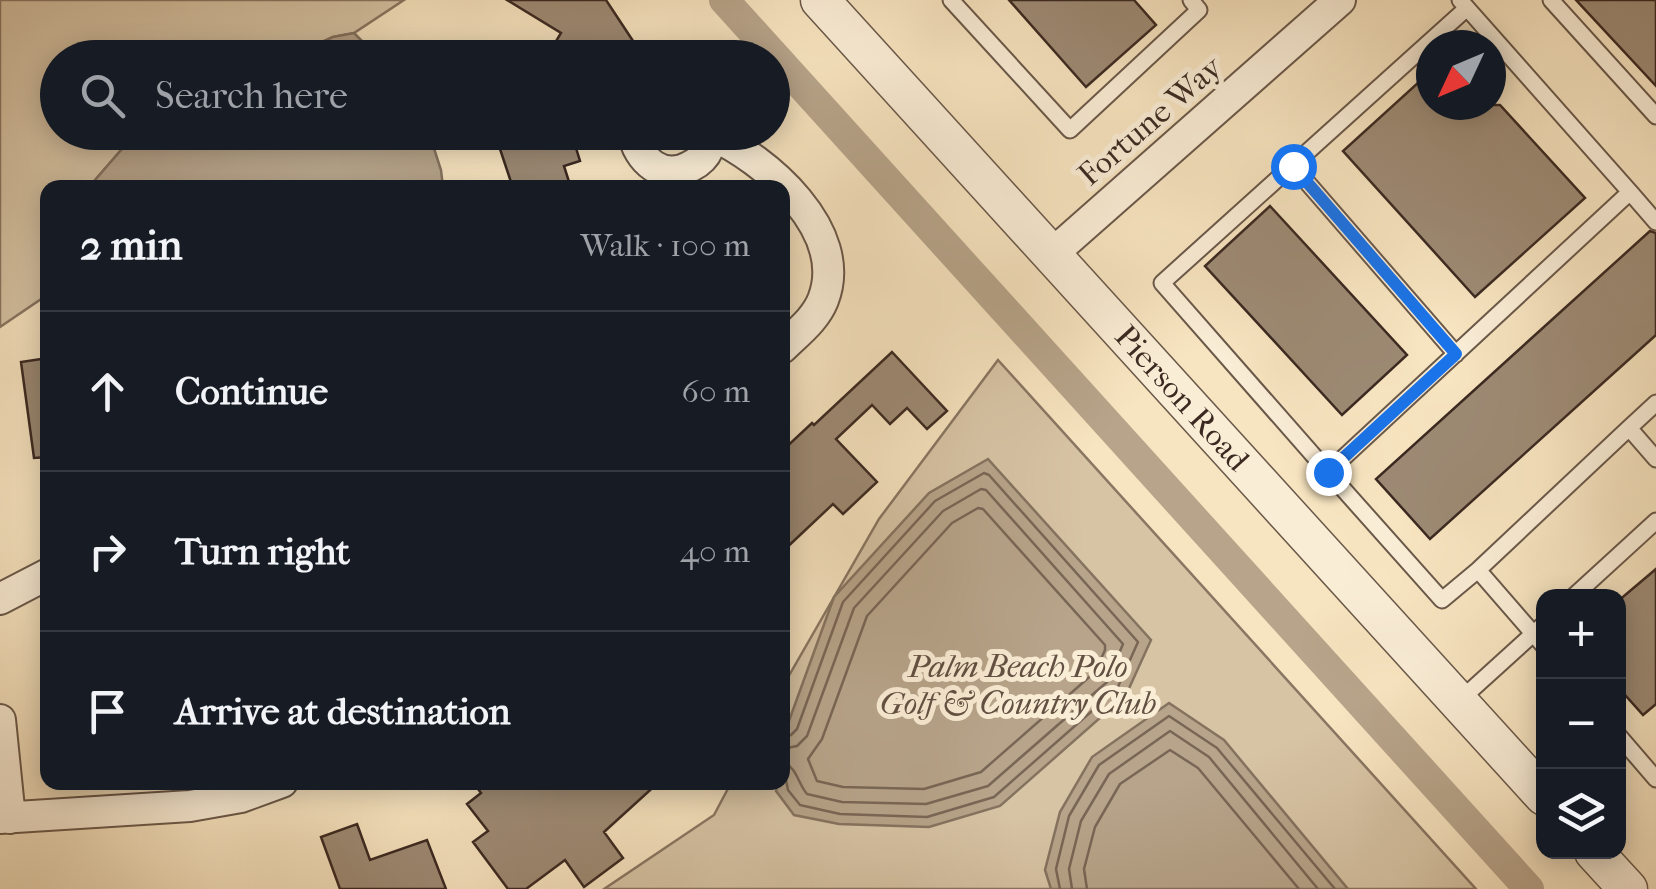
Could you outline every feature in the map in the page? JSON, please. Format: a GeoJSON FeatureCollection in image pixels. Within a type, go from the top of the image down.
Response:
{"type":"FeatureCollection","features":[{"type":"Feature","properties":{"kind":"street","name":"Pierson Road"},"geometry":{"type":"LineString","coordinates":[[820,0],[1536,787]]}},
{"type":"Feature","properties":{"kind":"street","name":"Fortune Way"},"geometry":{"type":"LineString","coordinates":[[1052,254],[1325,5]]}},
{"type":"Feature","properties":{"kind":"street"},"geometry":{"type":"LineString","coordinates":[[637,150],[655,168],[670,172],[685,170],[708,150]]}},
{"type":"Feature","properties":{"kind":"street"},"geometry":{"type":"LineString","coordinates":[[741,150],[779,180]]}},
{"type":"Feature","properties":{"kind":"street"},"geometry":{"type":"LineString","coordinates":[[790,193],[822,239],[828,258],[824,298],[815,316],[790,340]]}},
{"type":"Feature","properties":{"kind":"street"},"geometry":{"type":"LineString","coordinates":[[0,599],[40,578]]}},
{"type":"Feature","properties":{"kind":"street"},"geometry":{"type":"LineString","coordinates":[[0,720],[5,818],[190,806],[260,790]]}},
{"type":"Feature","properties":{"kind":"street"},"geometry":{"type":"LineString","coordinates":[[1600,859],[1628,889]]}},
{"type":"Feature","properties":{"kind":"lane"},"geometry":{"type":"LineString","coordinates":[[951,0],[1070,130],[1199,10],[1190,0]]}},
{"type":"Feature","properties":{"kind":"lane"},"geometry":{"type":"LineString","coordinates":[[1551,0],[1656,116]]}},
{"type":"Feature","properties":{"kind":"lane"},"geometry":{"type":"LineString","coordinates":[[1656,222],[1464,4],[1162,283],[1442,600],[1656,403]]}},
{"type":"Feature","properties":{"kind":"lane"},"geometry":{"type":"LineString","coordinates":[[1293,166],[1456,354]]}},
{"type":"Feature","properties":{"kind":"lane"},"geometry":{"type":"LineString","coordinates":[[1328,472],[1630,192]]}},
{"type":"Feature","properties":{"kind":"lane"},"geometry":{"type":"LineString","coordinates":[[1630,428],[1656,459]]}},
{"type":"Feature","properties":{"kind":"lane"},"geometry":{"type":"LineString","coordinates":[[1582,589],[1656,520]]}},
{"type":"Feature","properties":{"kind":"lane"},"geometry":{"type":"LineString","coordinates":[[1478,570],[1536,631]]}},
{"type":"Feature","properties":{"kind":"lane"},"geometry":{"type":"LineString","coordinates":[[1458,702],[1536,638]]}},
{"type":"Feature","properties":{"kind":"lane"},"geometry":{"type":"LineString","coordinates":[[1626,743],[1654,773]]}},
{"type":"Feature","properties":{"kind":"green space"},"geometry":{"type":"Polygon","coordinates":[[[0,0],[404,0],[354,33],[326,40],[40,40],[40,150],[121,150],[95,180],[40,180],[40,300],[0,327],[0,0]]]}},
{"type":"Feature","properties":{"kind":"green space","name":"Palm Beach Polo Golf & Country Club"},"geometry":{"type":"Polygon","coordinates":[[[998,360],[1476,889],[604,889],[714,815],[727,790],[790,790],[790,674],[879,519],[998,360]]]}},
{"type":"Feature","properties":{"kind":"water"},"geometry":{"type":"Polygon","coordinates":[[[354,33],[361,40],[326,40],[354,33]]]}},
{"type":"Feature","properties":{"kind":"water"},"geometry":{"type":"Polygon","coordinates":[[[121,150],[435,150],[442,180],[95,180],[121,150]]]}},
{"type":"Feature","properties":{"kind":"water"},"geometry":{"type":"Polygon","coordinates":[[[988,459],[1151,640],[1126,695],[1000,806],[929,827],[839,824],[794,815],[776,791],[790,790],[790,718],[834,597],[929,493],[988,459]]]}},
{"type":"Feature","properties":{"kind":"water"},"geometry":{"type":"Polygon","coordinates":[[[1169,703],[1224,740],[1348,889],[1051,889],[1045,870],[1060,812],[1092,757],[1169,703]]]}},
{"type":"Feature","properties":{"kind":"building"},"geometry":{"type":"Polygon","coordinates":[[[507,0],[606,0],[632,40],[557,40],[561,33],[507,0]]]}},
{"type":"Feature","properties":{"kind":"building"},"geometry":{"type":"Polygon","coordinates":[[[1009,0],[1134,0],[1156,25],[1086,87],[1009,0]]]}},
{"type":"Feature","properties":{"kind":"building"},"geometry":{"type":"Polygon","coordinates":[[[1576,0],[1656,0],[1656,86],[1576,0]]]}},
{"type":"Feature","properties":{"kind":"building"},"geometry":{"type":"Polygon","coordinates":[[[1416,85],[1416,120],[1506,120],[1506,112],[1585,198],[1475,297],[1343,151],[1416,85]]]}},
{"type":"Feature","properties":{"kind":"building"},"geometry":{"type":"Polygon","coordinates":[[[500,150],[577,150],[580,161],[564,166],[568,180],[510,180],[500,150]]]}},
{"type":"Feature","properties":{"kind":"building"},"geometry":{"type":"Polygon","coordinates":[[[1270,206],[1407,355],[1342,415],[1205,266],[1270,206]]]}},
{"type":"Feature","properties":{"kind":"building"},"geometry":{"type":"Polygon","coordinates":[[[1650,231],[1656,233],[1656,335],[1430,539],[1376,479],[1650,231]]]}},
{"type":"Feature","properties":{"kind":"building"},"geometry":{"type":"Polygon","coordinates":[[[892,352],[947,411],[927,429],[907,408],[890,424],[872,405],[836,439],[877,482],[843,514],[833,504],[790,544],[790,444],[892,352]]]}},
{"type":"Feature","properties":{"kind":"building"},"geometry":{"type":"Polygon","coordinates":[[[40,359],[40,458],[34,458],[21,362],[40,359]]]}},
{"type":"Feature","properties":{"kind":"building"},"geometry":{"type":"Polygon","coordinates":[[[1656,569],[1656,704],[1643,715],[1626,696],[1626,594],[1656,569]]]}},
{"type":"Feature","properties":{"kind":"building"},"geometry":{"type":"Polygon","coordinates":[[[479,790],[650,790],[604,832],[623,858],[584,887],[565,860],[526,889],[508,889],[473,842],[488,831],[467,804],[481,793],[479,790]]]}},
{"type":"Feature","properties":{"kind":"building"},"geometry":{"type":"Polygon","coordinates":[[[357,824],[370,860],[427,840],[446,889],[340,889],[321,837],[357,824]]]}},
{"type":"Feature","properties":{"kind":"waterway"},"geometry":{"type":"LineString","coordinates":[[724,0],[760,40]]}},
{"type":"Feature","properties":{"kind":"waterway"},"geometry":{"type":"LineString","coordinates":[[790,73],[1529,889]]}},
{"type":"Feature","properties":{"kind":"route"},"geometry":{"type":"LineString","coordinates":[[1293,166],[1456,354],[1328,472]]}}]}
